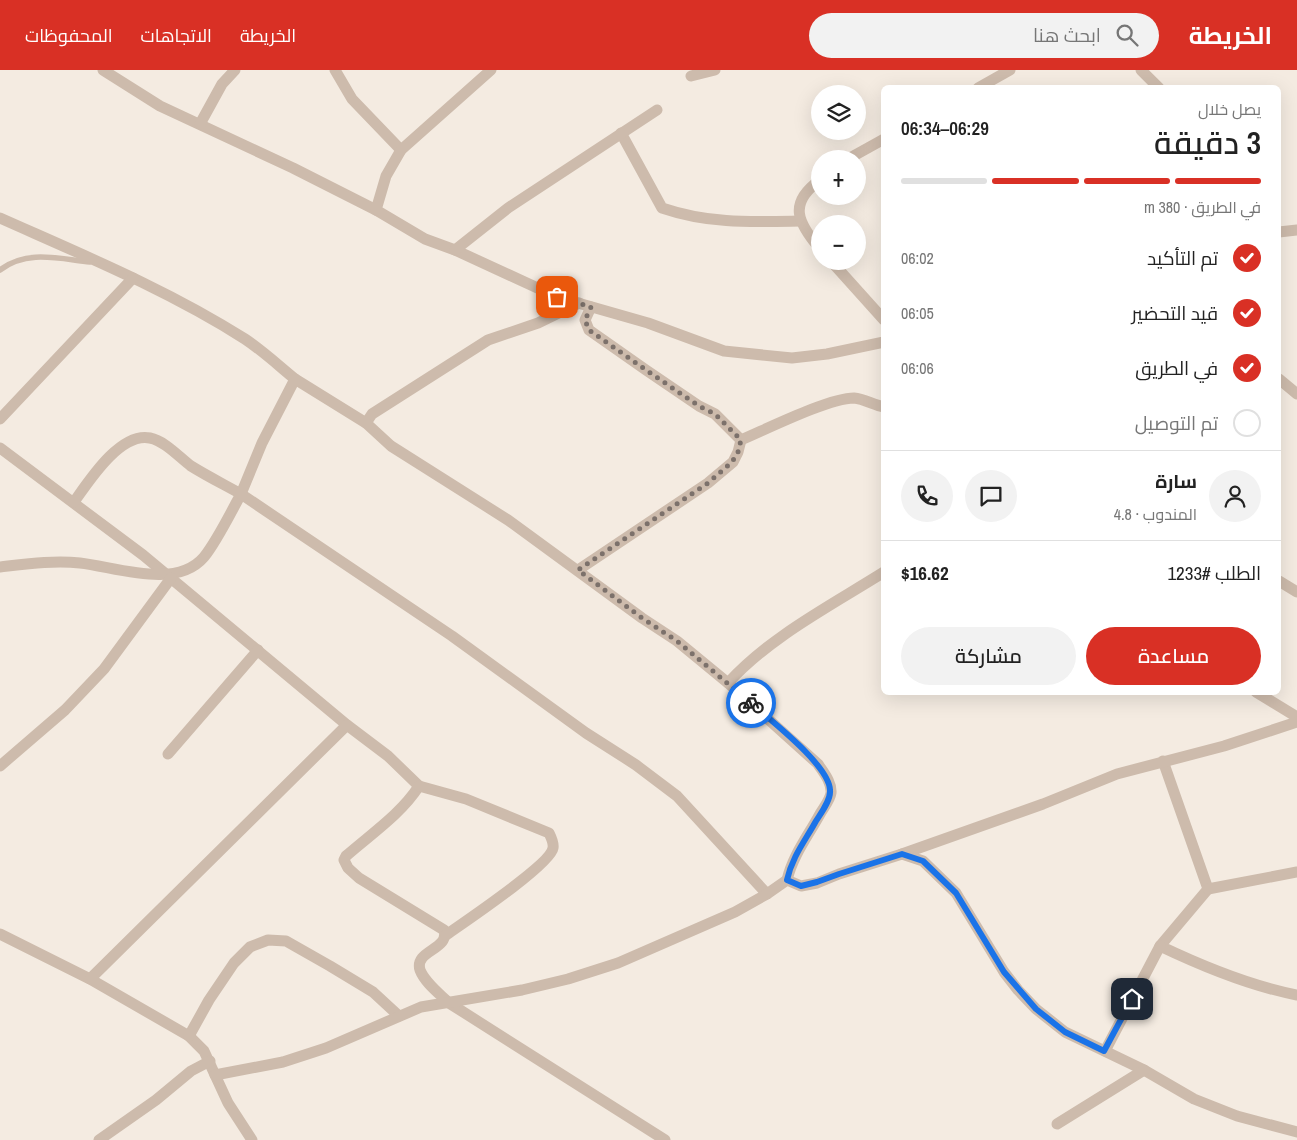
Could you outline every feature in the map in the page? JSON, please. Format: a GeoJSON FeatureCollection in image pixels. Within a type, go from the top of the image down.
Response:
{"type":"FeatureCollection","features":[{"type":"Feature","properties":{"kind":"street"},"geometry":{"type":"LineString","coordinates":[[103,70],[160,106],[376,210],[425,239],[455,250],[557,297],[648,323],[724,351],[792,358],[827,354],[881,343]]}},
{"type":"Feature","properties":{"kind":"street"},"geometry":{"type":"LineString","coordinates":[[200,124],[222,84],[235,70]]}},
{"type":"Feature","properties":{"kind":"street"},"geometry":{"type":"LineString","coordinates":[[335,70],[352,99],[402,150]]}},
{"type":"Feature","properties":{"kind":"street"},"geometry":{"type":"LineString","coordinates":[[376,210],[386,176],[402,150],[491,70]]}},
{"type":"Feature","properties":{"kind":"street"},"geometry":{"type":"LineString","coordinates":[[691,76],[715,70]]}},
{"type":"Feature","properties":{"kind":"street"},"geometry":{"type":"LineString","coordinates":[[983,85],[1010,70]]}},
{"type":"Feature","properties":{"kind":"street"},"geometry":{"type":"LineString","coordinates":[[1141,70],[1156,85]]}},
{"type":"Feature","properties":{"kind":"street"},"geometry":{"type":"LineString","coordinates":[[455,250],[508,208],[657,110]]}},
{"type":"Feature","properties":{"kind":"street"},"geometry":{"type":"LineString","coordinates":[[621,133],[662,208],[688,217],[744,222],[800,221]]}},
{"type":"Feature","properties":{"kind":"street"},"geometry":{"type":"LineString","coordinates":[[864,150],[881,141]]}},
{"type":"Feature","properties":{"kind":"street"},"geometry":{"type":"LineString","coordinates":[[811,188],[804,194],[798,206],[800,221],[811,236]]}},
{"type":"Feature","properties":{"kind":"street"},"geometry":{"type":"LineString","coordinates":[[0,218],[133,278],[246,340],[296,379],[366,423],[391,446],[508,520],[642,618],[677,641],[728,683],[818,764],[829,783],[831,792],[827,802],[797,852],[790,866],[787,880],[735,912],[618,963],[522,990],[421,1007],[318,1051],[283,1062],[215,1075]]}},
{"type":"Feature","properties":{"kind":"street"},"geometry":{"type":"LineString","coordinates":[[1281,232],[1297,230]]}},
{"type":"Feature","properties":{"kind":"street"},"geometry":{"type":"LineString","coordinates":[[839,270],[881,317]]}},
{"type":"Feature","properties":{"kind":"street"},"geometry":{"type":"LineString","coordinates":[[0,419],[133,278]]}},
{"type":"Feature","properties":{"kind":"street"},"geometry":{"type":"LineString","coordinates":[[366,423],[372,414],[488,340],[538,324],[579,303]]}},
{"type":"Feature","properties":{"kind":"street"},"geometry":{"type":"LineString","coordinates":[[591,307],[585,320],[589,330],[699,406],[715,414],[741,440]]}},
{"type":"Feature","properties":{"kind":"street"},"geometry":{"type":"LineString","coordinates":[[0,567],[80,562],[136,573],[168,576],[191,567],[204,557],[241,494],[262,443],[296,379]]}},
{"type":"Feature","properties":{"kind":"street"},"geometry":{"type":"LineString","coordinates":[[1281,381],[1297,394]]}},
{"type":"Feature","properties":{"kind":"street"},"geometry":{"type":"LineString","coordinates":[[741,440],[820,406],[842,400],[855,398],[881,407]]}},
{"type":"Feature","properties":{"kind":"street"},"geometry":{"type":"LineString","coordinates":[[74,502],[112,454],[124,445],[141,438],[157,441],[192,466],[241,494],[452,636],[586,733],[636,765],[676,796],[767,894]]}},
{"type":"Feature","properties":{"kind":"street"},"geometry":{"type":"LineString","coordinates":[[578,570],[708,483],[732,462],[738,452],[741,440]]}},
{"type":"Feature","properties":{"kind":"street"},"geometry":{"type":"LineString","coordinates":[[0,448],[74,502],[168,576],[388,756],[420,786],[466,799],[549,833],[554,848],[551,854],[535,870],[446,935],[444,941],[425,954],[420,962],[420,969],[424,977],[449,1003],[665,1140]]}},
{"type":"Feature","properties":{"kind":"street"},"geometry":{"type":"LineString","coordinates":[[728,683],[746,664],[776,640],[881,574]]}},
{"type":"Feature","properties":{"kind":"street"},"geometry":{"type":"LineString","coordinates":[[0,766],[65,710],[104,669],[168,576]]}},
{"type":"Feature","properties":{"kind":"street"},"geometry":{"type":"LineString","coordinates":[[1281,582],[1297,592]]}},
{"type":"Feature","properties":{"kind":"street"},"geometry":{"type":"LineString","coordinates":[[168,754],[258,650]]}},
{"type":"Feature","properties":{"kind":"street"},"geometry":{"type":"LineString","coordinates":[[1261,695],[1297,717]]}},
{"type":"Feature","properties":{"kind":"street"},"geometry":{"type":"LineString","coordinates":[[787,880],[801,886],[817,882],[1043,804],[1117,774],[1224,746],[1297,722]]}},
{"type":"Feature","properties":{"kind":"street"},"geometry":{"type":"LineString","coordinates":[[90,979],[347,724]]}},
{"type":"Feature","properties":{"kind":"street"},"geometry":{"type":"LineString","coordinates":[[1163,761],[1208,889]]}},
{"type":"Feature","properties":{"kind":"street"},"geometry":{"type":"LineString","coordinates":[[420,786],[397,812],[346,856],[344,860],[348,868],[359,878],[437,924],[444,930],[446,935]]}},
{"type":"Feature","properties":{"kind":"street"},"geometry":{"type":"LineString","coordinates":[[902,854],[923,861],[956,893],[1004,972],[1036,1009],[1065,1032],[1144,1070],[1194,1100],[1237,1116],[1297,1132]]}},
{"type":"Feature","properties":{"kind":"street"},"geometry":{"type":"LineString","coordinates":[[1104,1051],[1160,946],[1208,889],[1297,872]]}},
{"type":"Feature","properties":{"kind":"street"},"geometry":{"type":"LineString","coordinates":[[0,934],[90,979],[189,1036],[204,1051],[228,1103],[252,1140]]}},
{"type":"Feature","properties":{"kind":"street"},"geometry":{"type":"LineString","coordinates":[[189,1036],[209,1000],[234,963],[250,947],[268,940],[286,941],[330,966],[373,992],[400,1016]]}},
{"type":"Feature","properties":{"kind":"street"},"geometry":{"type":"LineString","coordinates":[[1160,946],[1218,971],[1276,991],[1297,995]]}},
{"type":"Feature","properties":{"kind":"street"},"geometry":{"type":"LineString","coordinates":[[99,1140],[156,1100],[191,1071],[210,1061]]}},
{"type":"Feature","properties":{"kind":"street"},"geometry":{"type":"LineString","coordinates":[[1057,1124],[1144,1070]]}},
{"type":"Feature","properties":{"kind":"lane"},"geometry":{"type":"LineString","coordinates":[[0,270],[14,261],[35,256],[102,264]]}},
{"type":"Feature","properties":{"kind":"way so far"},"geometry":{"type":"LineString","coordinates":[[557,297],[591,307],[585,320],[589,330],[699,406],[715,414],[741,440],[738,452],[732,462],[708,483],[578,570],[642,618],[677,641],[751,703]]}},
{"type":"Feature","properties":{"kind":"route"},"geometry":{"type":"LineString","coordinates":[[751,703],[818,764],[825,774],[831,792],[815,824],[797,852],[790,866],[787,880],[801,886],[902,854],[923,861],[956,893],[1004,972],[1018,990],[1036,1009],[1065,1032],[1104,1051],[1132,999]]}}]}
